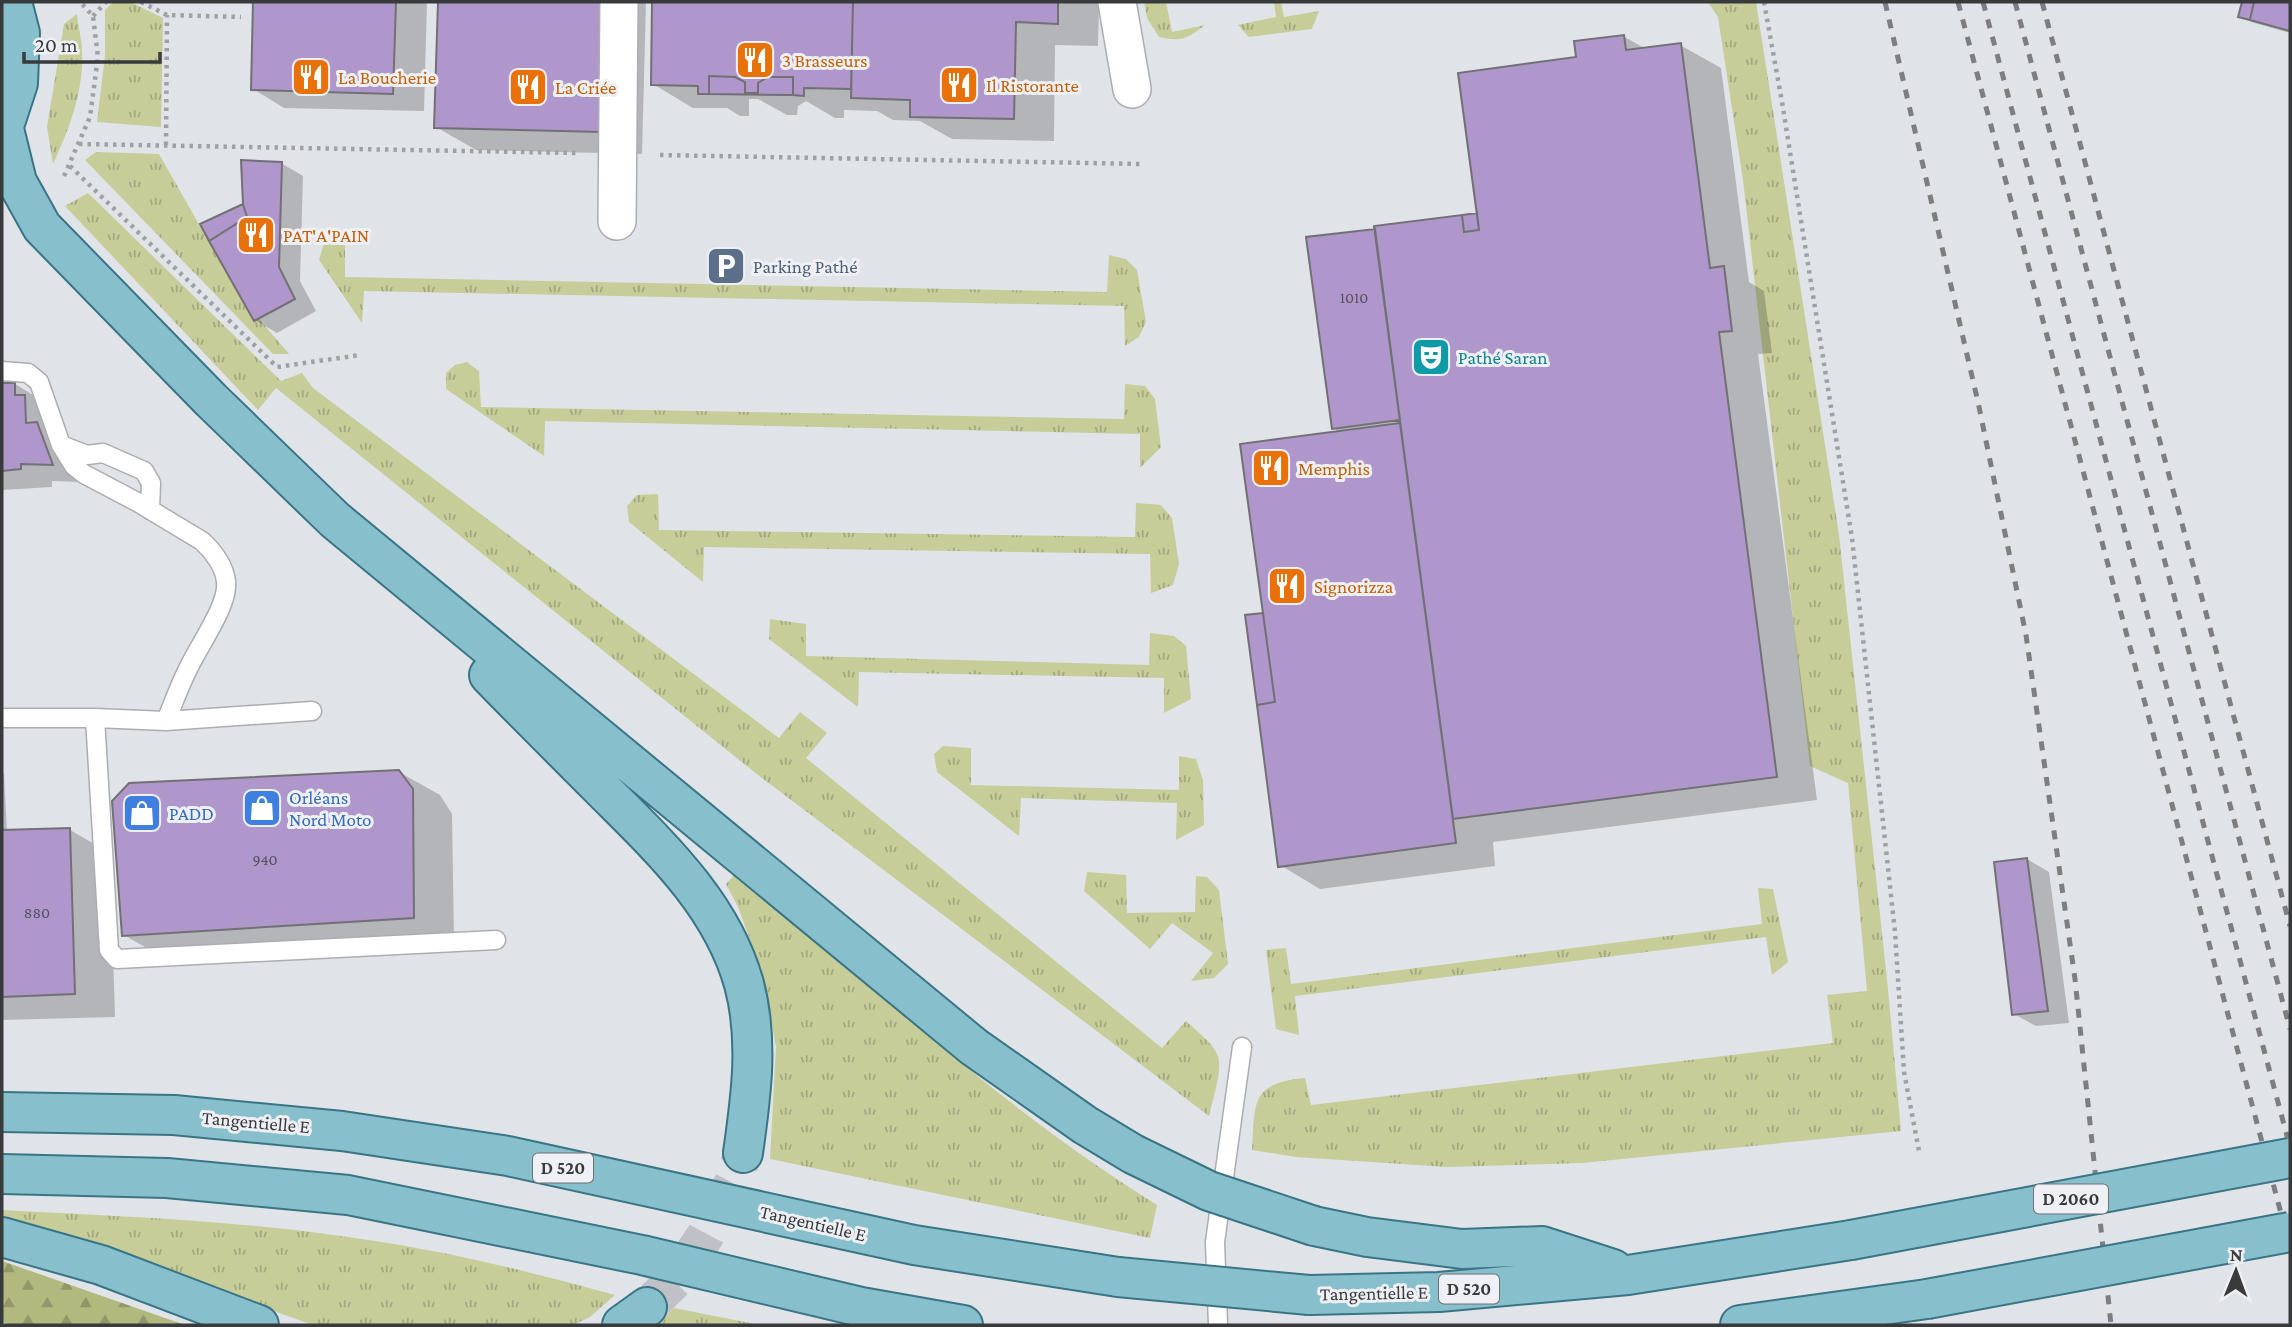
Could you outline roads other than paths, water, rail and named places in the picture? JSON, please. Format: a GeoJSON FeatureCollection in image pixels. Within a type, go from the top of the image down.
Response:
{"type":"FeatureCollection","features":[{"type":"Feature","properties":{"kind":"main road"},"geometry":{"type":"LineString","coordinates":[[12,2],[20,33],[18,83],[3,131],[18,182],[42,227],[211,400],[335,520],[674,862],[719,922],[744,983],[753,1039],[751,1095],[743,1153]]}},
{"type":"Feature","properties":{"kind":"main road"},"geometry":{"type":"LineString","coordinates":[[335,520],[974,1047],[1085,1125],[1133,1153],[1209,1191],[1314,1226],[1367,1237],[1462,1249],[1542,1246],[1628,1275]]}},
{"type":"Feature","properties":{"kind":"main road","name":"Tangentielle E"},"geometry":{"type":"LineString","coordinates":[[2,1112],[174,1115],[342,1131],[508,1156],[914,1245],[1118,1277],[1309,1295],[1439,1292],[1628,1275]]}},
{"type":"Feature","properties":{"kind":"main road","name":"D 2060"},"geometry":{"type":"LineString","coordinates":[[1628,1275],[1851,1241],[2290,1158]]}},
{"type":"Feature","properties":{"kind":"main road"},"geometry":{"type":"LineString","coordinates":[[2,1174],[167,1178],[348,1195],[642,1255],[862,1307],[963,1325]]}},
{"type":"Feature","properties":{"kind":"main road"},"geometry":{"type":"LineString","coordinates":[[1740,1325],[1927,1299],[2290,1232]]}},
{"type":"Feature","properties":{"kind":"main road"},"geometry":{"type":"LineString","coordinates":[[2,1237],[101,1265],[260,1325]]}},
{"type":"Feature","properties":{"kind":"street"},"geometry":{"type":"LineString","coordinates":[[617,221],[620,2]]}},
{"type":"Feature","properties":{"kind":"street"},"geometry":{"type":"LineString","coordinates":[[1118,2],[1132,89]]}},
{"type":"Feature","properties":{"kind":"lane"},"geometry":{"type":"LineString","coordinates":[[2,371],[28,373],[40,382],[61,445],[74,466],[202,541],[211,549],[224,572],[227,584],[225,599],[188,669],[166,721]]}},
{"type":"Feature","properties":{"kind":"lane"},"geometry":{"type":"LineString","coordinates":[[61,445],[87,454],[103,453],[144,471],[150,483],[150,510]]}},
{"type":"Feature","properties":{"kind":"lane"},"geometry":{"type":"LineString","coordinates":[[2,719],[95,718],[166,721],[312,711]]}},
{"type":"Feature","properties":{"kind":"lane"},"geometry":{"type":"LineString","coordinates":[[95,718],[109,950],[117,959],[496,940]]}},
{"type":"Feature","properties":{"kind":"lane"},"geometry":{"type":"LineString","coordinates":[[1218,1325],[1215,1242],[1242,1047]]}},
{"type":"Feature","properties":{"kind":"tunnel"},"geometry":{"type":"LineString","coordinates":[[647,1307],[676,1279],[705,1236],[733,1183],[743,1153]]}},
{"type":"Feature","properties":{"kind":"railway"},"geometry":{"type":"LineString","coordinates":[[1885,2],[1978,402],[2026,635],[2075,979],[2111,1325]]}},
{"type":"Feature","properties":{"kind":"railway"},"geometry":{"type":"LineString","coordinates":[[1958,2],[2290,1247]]}},
{"type":"Feature","properties":{"kind":"railway"},"geometry":{"type":"LineString","coordinates":[[1983,2],[2290,1147]]}},
{"type":"Feature","properties":{"kind":"railway"},"geometry":{"type":"LineString","coordinates":[[2015,2],[2290,1029]]}},
{"type":"Feature","properties":{"kind":"railway"},"geometry":{"type":"LineString","coordinates":[[2042,2],[2290,926]]}},
{"type":"Feature","properties":{"kind":"place","name":"3 Brasseurs"},"geometry":{"type":"Point","coordinates":[755,60]}},
{"type":"Feature","properties":{"kind":"place","name":"La Boucherie"},"geometry":{"type":"Point","coordinates":[311,77]}},
{"type":"Feature","properties":{"kind":"place","name":"Il Ristorante"},"geometry":{"type":"Point","coordinates":[959,85]}},
{"type":"Feature","properties":{"kind":"place","name":"La Criée"},"geometry":{"type":"Point","coordinates":[528,87]}},
{"type":"Feature","properties":{"kind":"place","name":"PAT'A'PAIN"},"geometry":{"type":"Point","coordinates":[256,235]}},
{"type":"Feature","properties":{"kind":"place","name":"Parking Pathé"},"geometry":{"type":"Point","coordinates":[726,266]}},
{"type":"Feature","properties":{"kind":"place","name":"Pathé Saran"},"geometry":{"type":"Point","coordinates":[1431,357]}},
{"type":"Feature","properties":{"kind":"place","name":"Memphis"},"geometry":{"type":"Point","coordinates":[1271,468]}},
{"type":"Feature","properties":{"kind":"place","name":"Signorizza"},"geometry":{"type":"Point","coordinates":[1287,586]}},
{"type":"Feature","properties":{"kind":"place","name":"Orléans Nord Moto"},"geometry":{"type":"Point","coordinates":[262,808]}},
{"type":"Feature","properties":{"kind":"place","name":"PADD"},"geometry":{"type":"Point","coordinates":[142,813]}}]}
